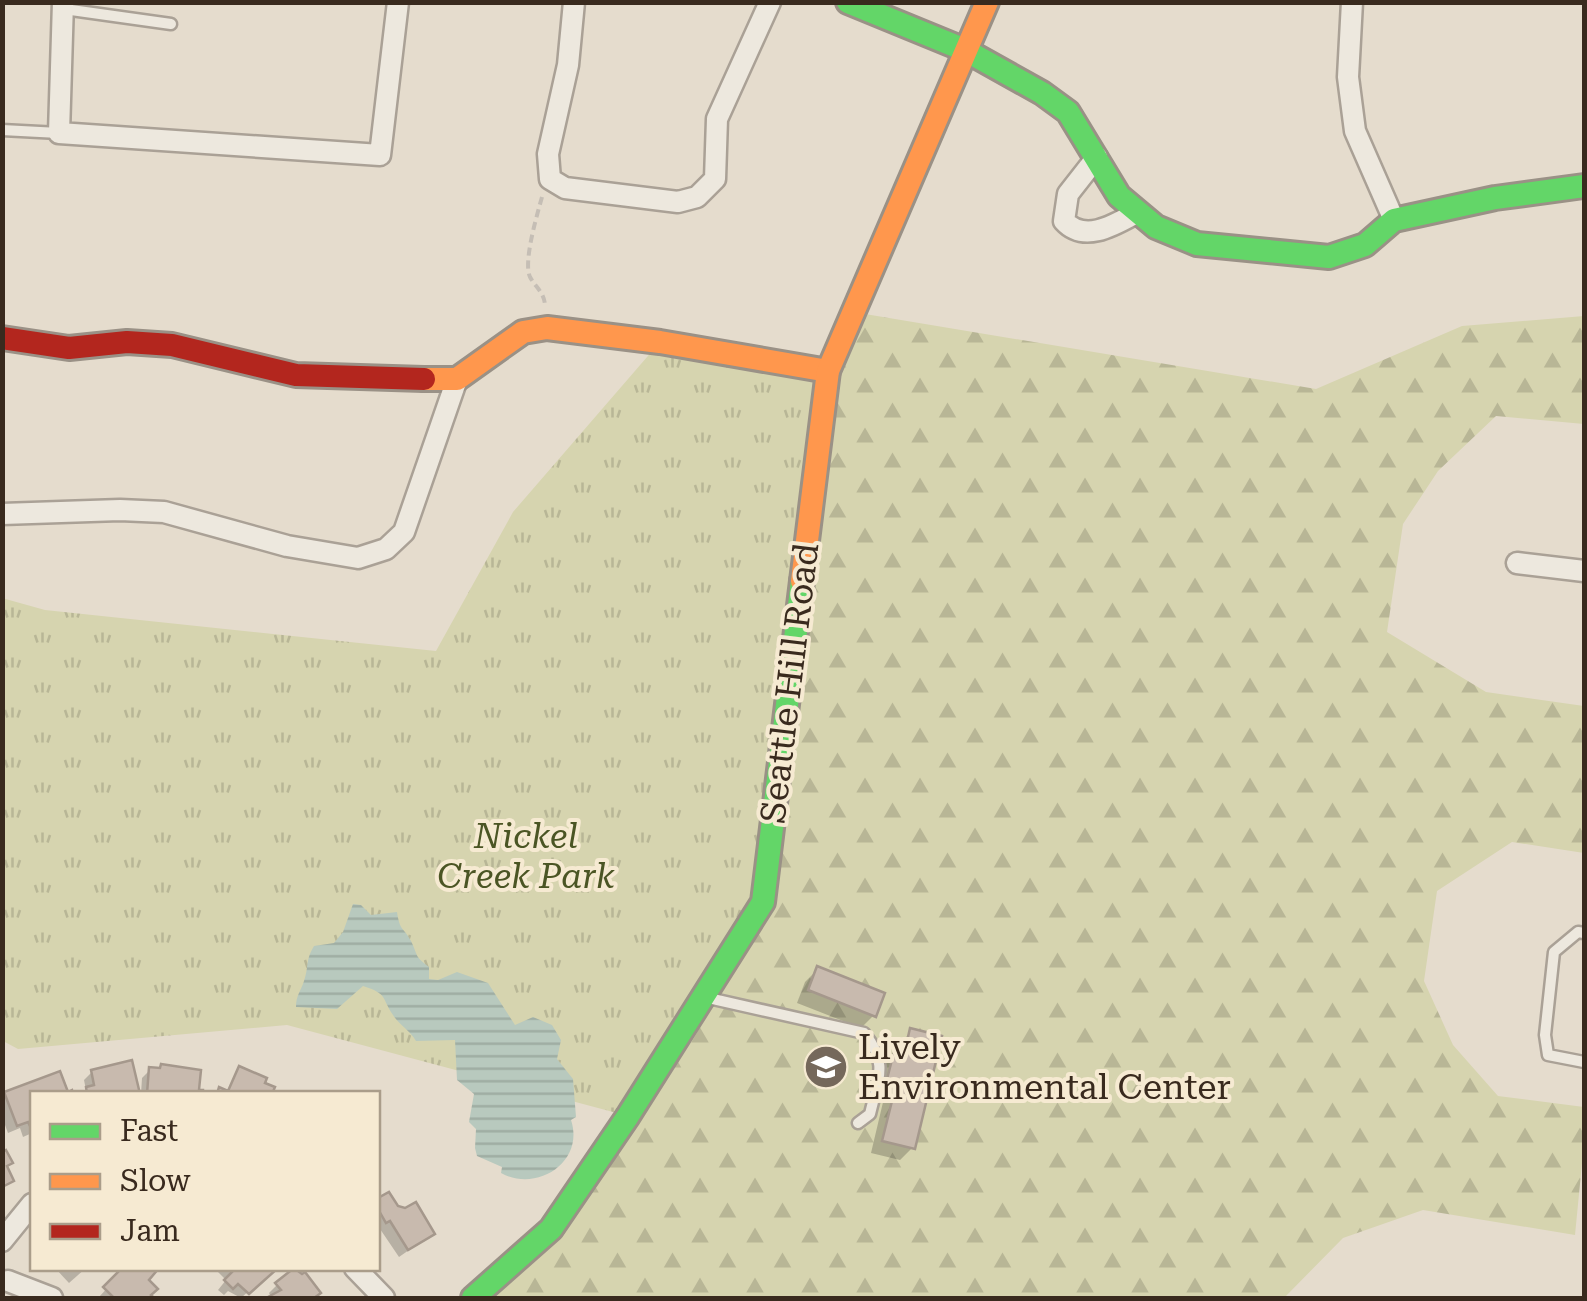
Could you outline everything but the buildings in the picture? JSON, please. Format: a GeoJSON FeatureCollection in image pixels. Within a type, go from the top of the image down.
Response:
{"type":"FeatureCollection","features":[{"type":"Feature","properties":{"kind":"street"},"geometry":{"type":"LineString","coordinates":[[63,6],[59,133],[380,154],[398,2]]}},
{"type":"Feature","properties":{"kind":"street"},"geometry":{"type":"LineString","coordinates":[[574,2],[568,66],[548,154],[550,179],[565,188],[678,202],[698,197],[715,179],[717,119],[770,2]]}},
{"type":"Feature","properties":{"kind":"street","name":"Seattle Hill Road"},"geometry":{"type":"LineString","coordinates":[[473,1298],[551,1228],[628,1116],[763,902],[828,371],[986,2]]}},
{"type":"Feature","properties":{"kind":"street"},"geometry":{"type":"LineString","coordinates":[[1352,2],[1348,77],[1355,131],[1394,220]]}},
{"type":"Feature","properties":{"kind":"street"},"geometry":{"type":"LineString","coordinates":[[853,4],[965,50],[1042,93],[1068,112],[1119,196],[1156,227],[1196,244],[1328,256],[1364,244],[1394,220],[1494,198],[1584,186]]}},
{"type":"Feature","properties":{"kind":"street"},"geometry":{"type":"LineString","coordinates":[[1097,157],[1068,194],[1064,221],[1079,232],[1094,231],[1138,212]]}},
{"type":"Feature","properties":{"kind":"street"},"geometry":{"type":"LineString","coordinates":[[2,338],[69,348],[127,342],[172,345],[296,375],[374,380],[457,379],[523,332],[547,328],[660,342],[828,371]]}},
{"type":"Feature","properties":{"kind":"street"},"geometry":{"type":"LineString","coordinates":[[2,514],[164,512],[287,546],[358,558],[386,549],[404,532],[457,379]]}},
{"type":"Feature","properties":{"kind":"street"},"geometry":{"type":"LineString","coordinates":[[1517,563],[1584,571]]}},
{"type":"Feature","properties":{"kind":"street"},"geometry":{"type":"LineString","coordinates":[[2,1241],[30,1206]]}},
{"type":"Feature","properties":{"kind":"street"},"geometry":{"type":"LineString","coordinates":[[358,1271],[384,1298]]}},
{"type":"Feature","properties":{"kind":"street"},"geometry":{"type":"LineString","coordinates":[[8,1285],[52,1298]]}},
{"type":"Feature","properties":{"kind":"lane"},"geometry":{"type":"LineString","coordinates":[[63,6],[170,24]]}},
{"type":"Feature","properties":{"kind":"lane"},"geometry":{"type":"LineString","coordinates":[[2,130],[59,133]]}},
{"type":"Feature","properties":{"kind":"lane"},"geometry":{"type":"LineString","coordinates":[[1584,933],[1578,932],[1554,952],[1545,1035],[1548,1055],[1584,1062]]}},
{"type":"Feature","properties":{"kind":"lane"},"geometry":{"type":"LineString","coordinates":[[704,996],[864,1032],[876,1047],[882,1064],[870,1114],[858,1123]]}},
{"type":"Feature","properties":{"kind":"path"},"geometry":{"type":"LineString","coordinates":[[547,328],[544,294],[531,278],[526,262],[541,198],[550,179]]}},
{"type":"Feature","properties":{"kind":"green space"},"geometry":{"type":"Polygon","coordinates":[[[853,312],[1316,389],[1462,326],[1584,316],[1584,424],[1496,416],[1438,471],[1403,524],[1387,632],[1486,692],[1584,706],[1584,853],[1512,842],[1437,891],[1424,981],[1453,1045],[1498,1096],[1584,1107],[1575,1235],[1423,1210],[1343,1238],[1284,1298],[473,1298],[551,1228],[628,1116],[828,371],[853,312]]]}},
{"type":"Feature","properties":{"kind":"green space","name":"Nickel Creek Park"},"geometry":{"type":"Polygon","coordinates":[[[660,342],[828,371],[763,902],[628,1116],[287,1025],[18,1049],[3,1041],[2,598],[45,610],[436,651],[513,512],[660,342]]]}},
{"type":"Feature","properties":{"kind":"shaded area"},"geometry":{"type":"Polygon","coordinates":[[[353,904],[361,905],[371,915],[397,912],[417,955],[429,967],[429,979],[438,980],[457,972],[488,983],[515,1025],[533,1017],[552,1025],[561,1040],[557,1059],[573,1079],[576,1117],[571,1120],[571,1149],[555,1170],[529,1179],[515,1178],[501,1173],[502,1167],[477,1156],[476,1129],[469,1122],[474,1094],[457,1080],[455,1040],[416,1041],[395,1019],[380,994],[363,986],[337,1009],[296,1007],[314,946],[334,943],[343,932],[353,904]]]}},
{"type":"Feature","properties":{"kind":"traffic: fast"},"geometry":{"type":"LineString","coordinates":[[848,2],[965,50],[1042,93],[1068,112],[1119,196],[1156,227],[1197,244],[1329,257],[1365,245],[1394,220],[1495,198],[1584,186]]}},
{"type":"Feature","properties":{"kind":"traffic: fast"},"geometry":{"type":"LineString","coordinates":[[473,1298],[551,1229],[628,1116],[763,902],[802,581]]}},
{"type":"Feature","properties":{"kind":"traffic: slow"},"geometry":{"type":"LineString","coordinates":[[802,581],[828,371],[987,2]]}},
{"type":"Feature","properties":{"kind":"traffic: slow"},"geometry":{"type":"LineString","coordinates":[[424,379],[457,379],[523,332],[547,328],[660,342],[828,371]]}},
{"type":"Feature","properties":{"kind":"traffic: jam"},"geometry":{"type":"LineString","coordinates":[[2,338],[69,348],[127,342],[172,345],[296,375],[424,379]]}},
{"type":"Feature","properties":{"kind":"place","name":"Lively Environmental Center"},"geometry":{"type":"Point","coordinates":[826,1067]}}]}
